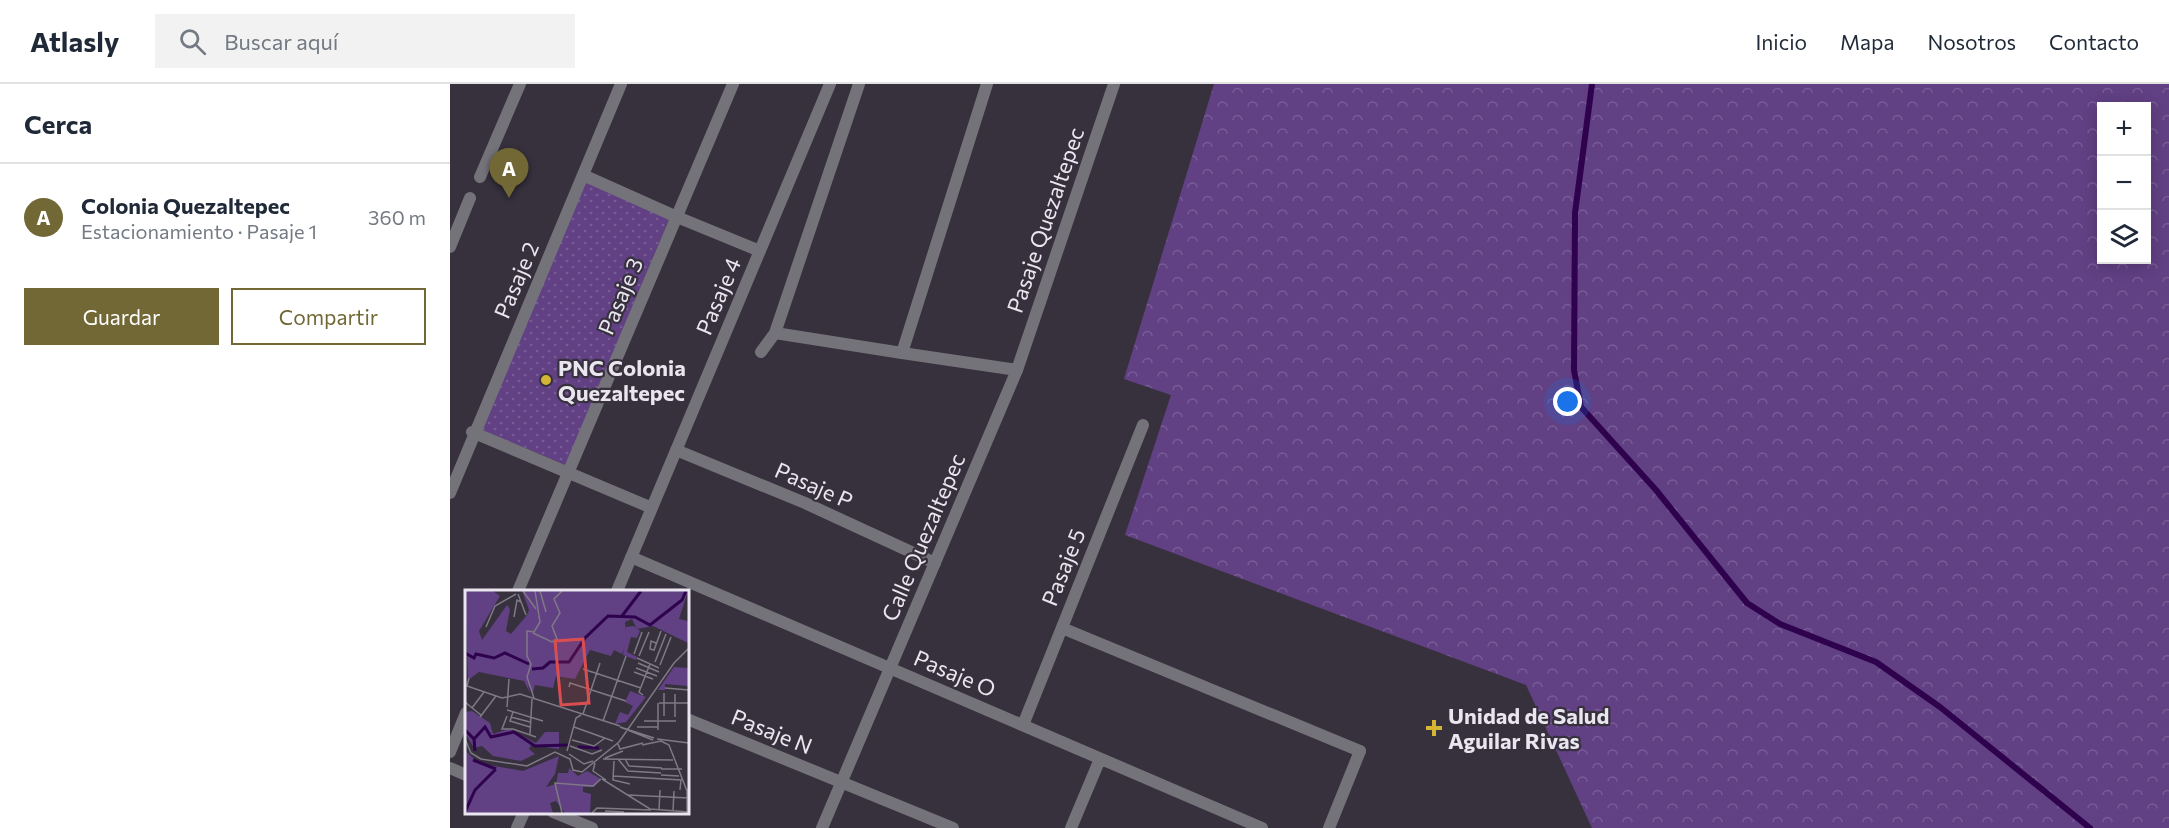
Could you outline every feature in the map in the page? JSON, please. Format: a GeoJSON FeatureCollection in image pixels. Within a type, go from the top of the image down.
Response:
{"type":"FeatureCollection","features":[{"type":"Feature","properties":{"kind":"street"},"geometry":{"type":"LineString","coordinates":[[480,177],[520,84]]}},
{"type":"Feature","properties":{"kind":"street","name":"Pasaje 2"},"geometry":{"type":"LineString","coordinates":[[450,493],[473,433],[621,84]]}},
{"type":"Feature","properties":{"kind":"street","name":"Pasaje 3"},"geometry":{"type":"LineString","coordinates":[[518,590],[733,84]]}},
{"type":"Feature","properties":{"kind":"street","name":"Pasaje 4"},"geometry":{"type":"LineString","coordinates":[[617,590],[830,84]]}},
{"type":"Feature","properties":{"kind":"street"},"geometry":{"type":"LineString","coordinates":[[761,352],[775,333],[859,84]]}},
{"type":"Feature","properties":{"kind":"street"},"geometry":{"type":"LineString","coordinates":[[902,353],[987,84]]}},
{"type":"Feature","properties":{"kind":"street","name":"Pasaje Quezaltepec"},"geometry":{"type":"LineString","coordinates":[[1017,370],[1113,84]]}},
{"type":"Feature","properties":{"kind":"street"},"geometry":{"type":"LineString","coordinates":[[583,175],[760,251]]}},
{"type":"Feature","properties":{"kind":"street"},"geometry":{"type":"LineString","coordinates":[[450,247],[470,198]]}},
{"type":"Feature","properties":{"kind":"street"},"geometry":{"type":"LineString","coordinates":[[775,333],[1017,370]]}},
{"type":"Feature","properties":{"kind":"street","name":"Calle Quezaltepec"},"geometry":{"type":"LineString","coordinates":[[822,828],[1017,370]]}},
{"type":"Feature","properties":{"kind":"street","name":"Pasaje 5"},"geometry":{"type":"LineString","coordinates":[[1023,725],[1143,425]]}},
{"type":"Feature","properties":{"kind":"street"},"geometry":{"type":"LineString","coordinates":[[473,433],[651,508]]}},
{"type":"Feature","properties":{"kind":"street","name":"Pasaje P"},"geometry":{"type":"LineString","coordinates":[[676,450],[805,503],[935,563]]}},
{"type":"Feature","properties":{"kind":"street","name":"Pasaje O"},"geometry":{"type":"LineString","coordinates":[[631,557],[1262,828]]}},
{"type":"Feature","properties":{"kind":"street"},"geometry":{"type":"LineString","coordinates":[[1062,628],[1360,751],[1329,828]]}},
{"type":"Feature","properties":{"kind":"street"},"geometry":{"type":"LineString","coordinates":[[450,752],[465,715]]}},
{"type":"Feature","properties":{"kind":"street","name":"Pasaje N"},"geometry":{"type":"LineString","coordinates":[[688,719],[953,828]]}},
{"type":"Feature","properties":{"kind":"street"},"geometry":{"type":"LineString","coordinates":[[1071,828],[1100,759]]}},
{"type":"Feature","properties":{"kind":"street"},"geometry":{"type":"LineString","coordinates":[[450,768],[465,775]]}},
{"type":"Feature","properties":{"kind":"street"},"geometry":{"type":"LineString","coordinates":[[517,828],[524,813]]}},
{"type":"Feature","properties":{"kind":"street"},"geometry":{"type":"LineString","coordinates":[[555,813],[592,828]]}},
{"type":"Feature","properties":{"kind":"green space"},"geometry":{"type":"Polygon","coordinates":[[[1214,84],[2169,84],[2169,828],[1592,828],[1526,685],[1125,535],[1171,395],[1124,379],[1214,84]]]}},
{"type":"Feature","properties":{"kind":"green space"},"geometry":{"type":"Polygon","coordinates":[[[586,181],[669,219],[566,465],[481,430],[586,181]]]}},
{"type":"Feature","properties":{"kind":"waterway"},"geometry":{"type":"LineString","coordinates":[[1592,84],[1575,213],[1574,370],[1581,407],[1656,490],[1747,603],[1780,624],[1876,662],[1940,707],[2090,828]]}},
{"type":"Feature","properties":{"kind":"place","name":"Colonia Quezaltepec"},"geometry":{"type":"Point","coordinates":[509,198]}},
{"type":"Feature","properties":{"kind":"place","name":"PNC Colonia Quezaltepec"},"geometry":{"type":"Point","coordinates":[546,380]}},
{"type":"Feature","properties":{"kind":"place","name":"Unidad de Salud Aguilar Rivas"},"geometry":{"type":"Point","coordinates":[1434,728]}}]}
